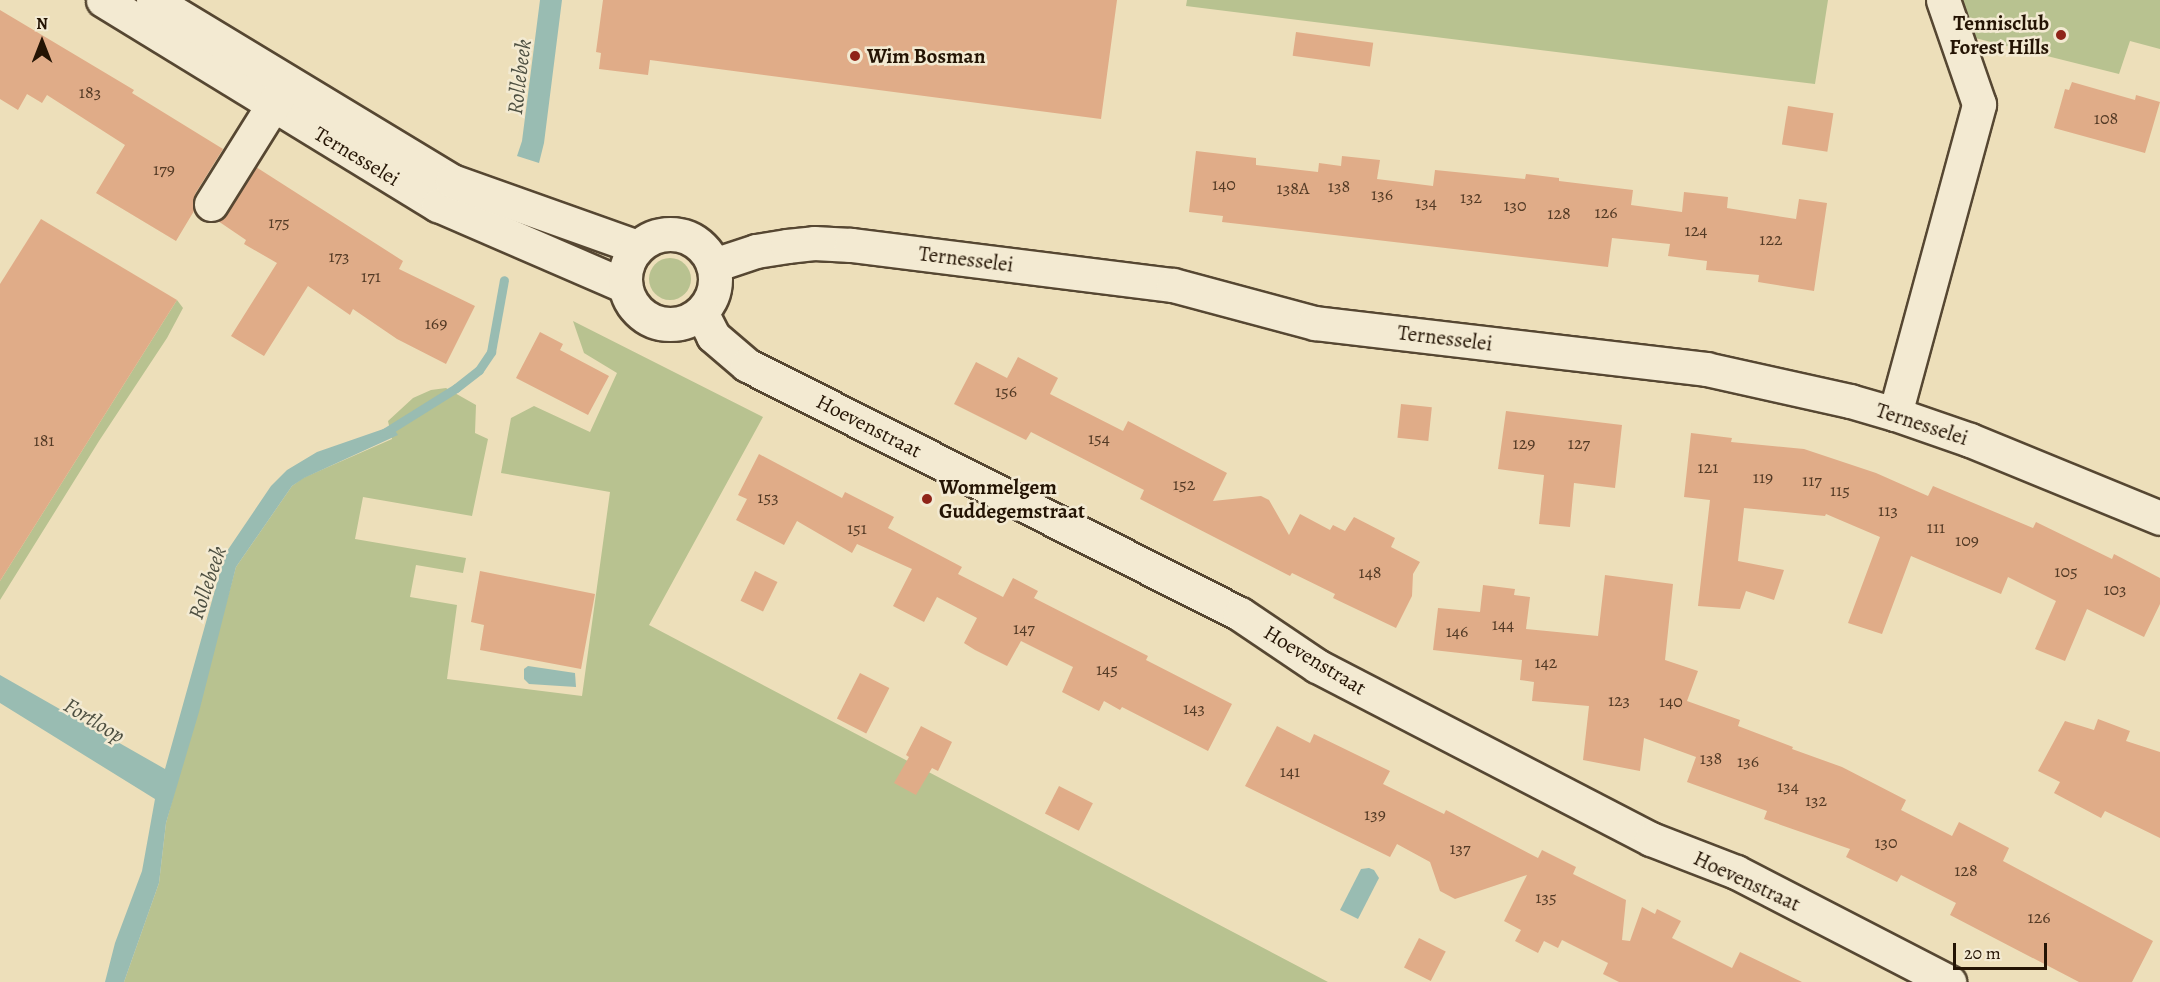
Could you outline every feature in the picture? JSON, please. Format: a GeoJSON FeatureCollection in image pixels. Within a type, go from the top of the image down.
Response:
{"type":"FeatureCollection","features":[{"type":"Feature","properties":{"kind":"street","name":"Ternesselei"},"geometry":{"type":"LineString","coordinates":[[103,0],[279,94],[452,181],[637,247]]}},
{"type":"Feature","properties":{"kind":"street","name":"Ternesselei"},"geometry":{"type":"LineString","coordinates":[[153,0],[279,94],[438,205],[625,286]]}},
{"type":"Feature","properties":{"kind":"street"},"geometry":{"type":"LineString","coordinates":[[1894,414],[1979,104],[1943,0]]}},
{"type":"Feature","properties":{"kind":"street"},"geometry":{"type":"LineString","coordinates":[[211,204],[279,94]]}},
{"type":"Feature","properties":{"kind":"street"},"geometry":{"type":"LineString","coordinates":[[665,233],[681,234],[695,241],[707,251],[714,265],[716,282],[711,298],[701,312],[676,324],[662,324],[637,311],[625,286],[626,265],[637,247],[650,238],[665,233]]}},
{"type":"Feature","properties":{"kind":"street","name":"Ternesselei"},"geometry":{"type":"LineString","coordinates":[[714,265],[756,251],[814,243],[1173,285],[1315,322],[1706,369],[1827,396],[1894,414],[1970,440],[2160,518]]}},
{"type":"Feature","properties":{"kind":"street","name":"Hoevenstraat"},"geometry":{"type":"LineString","coordinates":[[701,312],[713,336],[747,364],[1240,614],[1317,666],[1651,839],[1736,872],[1949,982]]}},
{"type":"Feature","properties":{"kind":"green space"},"geometry":{"type":"Polygon","coordinates":[[[1187,0],[1828,0],[1815,84],[1186,6],[1187,0]]]}},
{"type":"Feature","properties":{"kind":"green space","name":"Tennisclub Forest Hills"},"geometry":{"type":"Polygon","coordinates":[[[1929,0],[2160,0],[2160,49],[2130,41],[2119,74],[1939,29],[1929,0]]]}},
{"type":"Feature","properties":{"kind":"green space"},"geometry":{"type":"Polygon","coordinates":[[[670,258],[678,259],[685,264],[690,271],[690,287],[685,294],[678,299],[670,300],[662,299],[655,294],[650,287],[649,279],[650,271],[655,264],[662,259],[670,258]]]}},
{"type":"Feature","properties":{"kind":"green space"},"geometry":{"type":"Polygon","coordinates":[[[177,300],[183,308],[167,338],[99,441],[0,600],[0,581],[177,300]]]}},
{"type":"Feature","properties":{"kind":"green space"},"geometry":{"type":"Polygon","coordinates":[[[573,321],[763,417],[649,625],[1328,982],[124,982],[159,883],[166,823],[236,567],[292,486],[303,478],[392,439],[388,421],[413,398],[431,390],[446,388],[476,405],[475,433],[488,439],[472,516],[363,497],[355,539],[466,558],[463,573],[416,565],[410,597],[457,605],[447,679],[582,696],[610,492],[501,473],[511,418],[534,406],[590,432],[617,373],[584,353],[573,321]]]}},
{"type":"Feature","properties":{"kind":"water"},"geometry":{"type":"Polygon","coordinates":[[[540,0],[562,0],[544,143],[539,163],[517,156],[522,141],[540,0]]]}},
{"type":"Feature","properties":{"kind":"water"},"geometry":{"type":"Polygon","coordinates":[[[392,426],[398,435],[304,478],[292,486],[236,567],[199,712],[166,823],[159,883],[124,982],[105,982],[115,943],[142,871],[155,799],[0,703],[0,675],[165,769],[225,554],[271,486],[287,470],[317,452],[392,426]]]}},
{"type":"Feature","properties":{"kind":"water"},"geometry":{"type":"Polygon","coordinates":[[[528,666],[575,673],[576,687],[529,684],[524,679],[524,669],[528,666]]]}},
{"type":"Feature","properties":{"kind":"water"},"geometry":{"type":"Polygon","coordinates":[[[1361,869],[1374,870],[1379,878],[1358,919],[1340,910],[1361,869]]]}},
{"type":"Feature","properties":{"kind":"building","name":"Wim Bosman"},"geometry":{"type":"Polygon","coordinates":[[[603,0],[1117,0],[1101,119],[650,60],[648,75],[599,69],[601,53],[596,52],[603,0]]]}},
{"type":"Feature","properties":{"kind":"building"},"geometry":{"type":"Polygon","coordinates":[[[0,10],[134,90],[132,93],[223,149],[195,194],[194,211],[176,241],[96,193],[125,145],[47,95],[42,103],[27,94],[18,110],[0,99],[0,10]]]}},
{"type":"Feature","properties":{"kind":"building"},"geometry":{"type":"Polygon","coordinates":[[[1296,32],[1373,43],[1370,67],[1293,56],[1296,32]]]}},
{"type":"Feature","properties":{"kind":"building"},"geometry":{"type":"Polygon","coordinates":[[[2072,82],[2135,100],[2136,95],[2160,102],[2145,153],[2054,128],[2065,89],[2069,90],[2072,82]]]}},
{"type":"Feature","properties":{"kind":"building"},"geometry":{"type":"Polygon","coordinates":[[[1788,106],[1833,113],[1827,152],[1782,145],[1788,106]]]}},
{"type":"Feature","properties":{"kind":"building"},"geometry":{"type":"Polygon","coordinates":[[[1196,151],[1256,158],[1256,165],[1318,172],[1319,163],[1341,166],[1342,156],[1380,160],[1377,179],[1433,186],[1435,170],[1525,179],[1526,174],[1559,178],[1559,181],[1633,190],[1631,205],[1682,212],[1684,192],[1728,197],[1727,208],[1796,219],[1799,199],[1827,203],[1814,291],[1758,282],[1759,275],[1706,270],[1707,261],[1668,256],[1670,244],[1612,238],[1608,267],[1222,222],[1223,216],[1189,212],[1196,151]]]}},
{"type":"Feature","properties":{"kind":"building"},"geometry":{"type":"Polygon","coordinates":[[[256,167],[403,261],[399,269],[475,306],[446,364],[397,339],[353,309],[350,315],[308,286],[264,356],[231,336],[277,263],[244,244],[246,240],[218,221],[227,214],[256,167]]]}},
{"type":"Feature","properties":{"kind":"building"},"geometry":{"type":"Polygon","coordinates":[[[41,219],[177,300],[0,581],[0,284],[41,219]]]}},
{"type":"Feature","properties":{"kind":"building"},"geometry":{"type":"Polygon","coordinates":[[[540,332],[563,344],[560,350],[609,376],[588,415],[516,378],[540,332]]]}},
{"type":"Feature","properties":{"kind":"building"},"geometry":{"type":"Polygon","coordinates":[[[1018,357],[1058,378],[1050,394],[1123,431],[1128,421],[1227,473],[1213,501],[1261,496],[1269,500],[1289,535],[1300,514],[1330,530],[1333,525],[1345,531],[1354,517],[1395,538],[1391,547],[1420,562],[1413,574],[1412,596],[1396,628],[1333,598],[1335,594],[1292,573],[1290,576],[1140,499],[1144,490],[1031,432],[1026,440],[954,404],[976,362],[1007,378],[1018,357]]]}},
{"type":"Feature","properties":{"kind":"building"},"geometry":{"type":"Polygon","coordinates":[[[1401,404],[1432,407],[1428,441],[1397,438],[1401,404]]]}},
{"type":"Feature","properties":{"kind":"building"},"geometry":{"type":"Polygon","coordinates":[[[1506,411],[1622,425],[1615,488],[1574,483],[1570,527],[1539,524],[1544,475],[1498,469],[1506,411]]]}},
{"type":"Feature","properties":{"kind":"building"},"geometry":{"type":"Polygon","coordinates":[[[1691,433],[1732,438],[1731,442],[1804,449],[1876,473],[1928,496],[1933,486],[2033,528],[2036,522],[2112,559],[2114,554],[2160,578],[2160,604],[2144,637],[2087,609],[2065,661],[2035,649],[2056,601],[2008,577],[2001,594],[1911,556],[1882,634],[1848,623],[1880,537],[1826,514],[1825,516],[1744,508],[1738,561],[1784,570],[1774,600],[1746,591],[1740,609],[1698,606],[1710,500],[1684,497],[1691,433]]]}},
{"type":"Feature","properties":{"kind":"building"},"geometry":{"type":"Polygon","coordinates":[[[759,454],[842,498],[845,492],[894,517],[888,528],[962,567],[958,574],[1003,597],[1013,578],[1038,591],[1034,598],[1148,656],[1146,660],[1232,704],[1208,751],[1122,707],[1120,710],[1104,701],[1099,711],[1062,692],[1073,667],[1021,641],[1007,666],[975,650],[964,643],[977,618],[937,597],[924,622],[893,606],[912,569],[857,544],[852,553],[797,521],[784,545],[736,520],[747,499],[738,495],[759,454]]]}},
{"type":"Feature","properties":{"kind":"building"},"geometry":{"type":"Polygon","coordinates":[[[480,571],[595,594],[581,669],[480,650],[484,625],[471,622],[480,571]]]}},
{"type":"Feature","properties":{"kind":"building"},"geometry":{"type":"Polygon","coordinates":[[[755,571],[777,582],[763,612],[741,601],[755,571]]]}},
{"type":"Feature","properties":{"kind":"building"},"geometry":{"type":"Polygon","coordinates":[[[1605,575],[1673,584],[1665,660],[1698,671],[1687,701],[1740,720],[1738,726],[1842,767],[1906,800],[1901,810],[1952,836],[1959,822],[2009,848],[2003,861],[2153,941],[2132,982],[2079,982],[1950,915],[1956,903],[1901,875],[1897,882],[1846,857],[1850,849],[1764,819],[1767,811],[1687,782],[1696,757],[1644,738],[1640,771],[1583,760],[1589,706],[1532,701],[1534,682],[1520,680],[1522,660],[1433,650],[1438,608],[1480,612],[1483,585],[1515,589],[1514,595],[1530,597],[1526,629],[1598,636],[1605,575]]]}},
{"type":"Feature","properties":{"kind":"building"},"geometry":{"type":"Polygon","coordinates":[[[860,673],[889,688],[866,733],[837,718],[860,673]]]}},
{"type":"Feature","properties":{"kind":"building"},"geometry":{"type":"Polygon","coordinates":[[[2098,719],[2130,731],[2126,741],[2160,752],[2160,838],[2105,811],[2101,818],[2054,793],[2060,782],[2038,771],[2065,721],[2094,730],[2098,719]]]}},
{"type":"Feature","properties":{"kind":"building"},"geometry":{"type":"Polygon","coordinates":[[[921,726],[952,742],[938,771],[932,768],[916,795],[894,783],[909,757],[906,755],[921,726]]]}},
{"type":"Feature","properties":{"kind":"building"},"geometry":{"type":"Polygon","coordinates":[[[1277,726],[1310,743],[1314,734],[1390,771],[1383,784],[1444,814],[1446,810],[1538,858],[1542,850],[1576,867],[1573,874],[1626,900],[1622,940],[1630,941],[1642,907],[1655,914],[1657,909],[1681,921],[1672,938],[1732,968],[1740,952],[1802,982],[1619,982],[1603,974],[1608,963],[1562,940],[1558,948],[1544,941],[1538,953],[1515,941],[1521,930],[1504,921],[1527,875],[1455,899],[1440,891],[1430,862],[1397,844],[1390,857],[1245,786],[1277,726]]]}},
{"type":"Feature","properties":{"kind":"building"},"geometry":{"type":"Polygon","coordinates":[[[1059,786],[1093,803],[1079,831],[1045,814],[1059,786]]]}},
{"type":"Feature","properties":{"kind":"building"},"geometry":{"type":"Polygon","coordinates":[[[1419,938],[1446,952],[1431,981],[1404,967],[1419,938]]]}},
{"type":"Feature","properties":{"kind":"waterway","name":"Rollebeek"},"geometry":{"type":"LineString","coordinates":[[384,433],[456,388],[479,370],[491,352],[504,280]]}},
{"type":"Feature","properties":{"kind":"place","name":"Tennisclub Forest Hills"},"geometry":{"type":"Point","coordinates":[2061,35]}},
{"type":"Feature","properties":{"kind":"place","name":"Wim Bosman"},"geometry":{"type":"Point","coordinates":[855,56]}},
{"type":"Feature","properties":{"kind":"place","name":"Wommelgem Guddegemstraat"},"geometry":{"type":"Point","coordinates":[927,499]}},
{"type":"Feature","properties":{"kind":"water label","name":"Fortloop"},"geometry":{"type":"Point","coordinates":[94,721]}}]}
